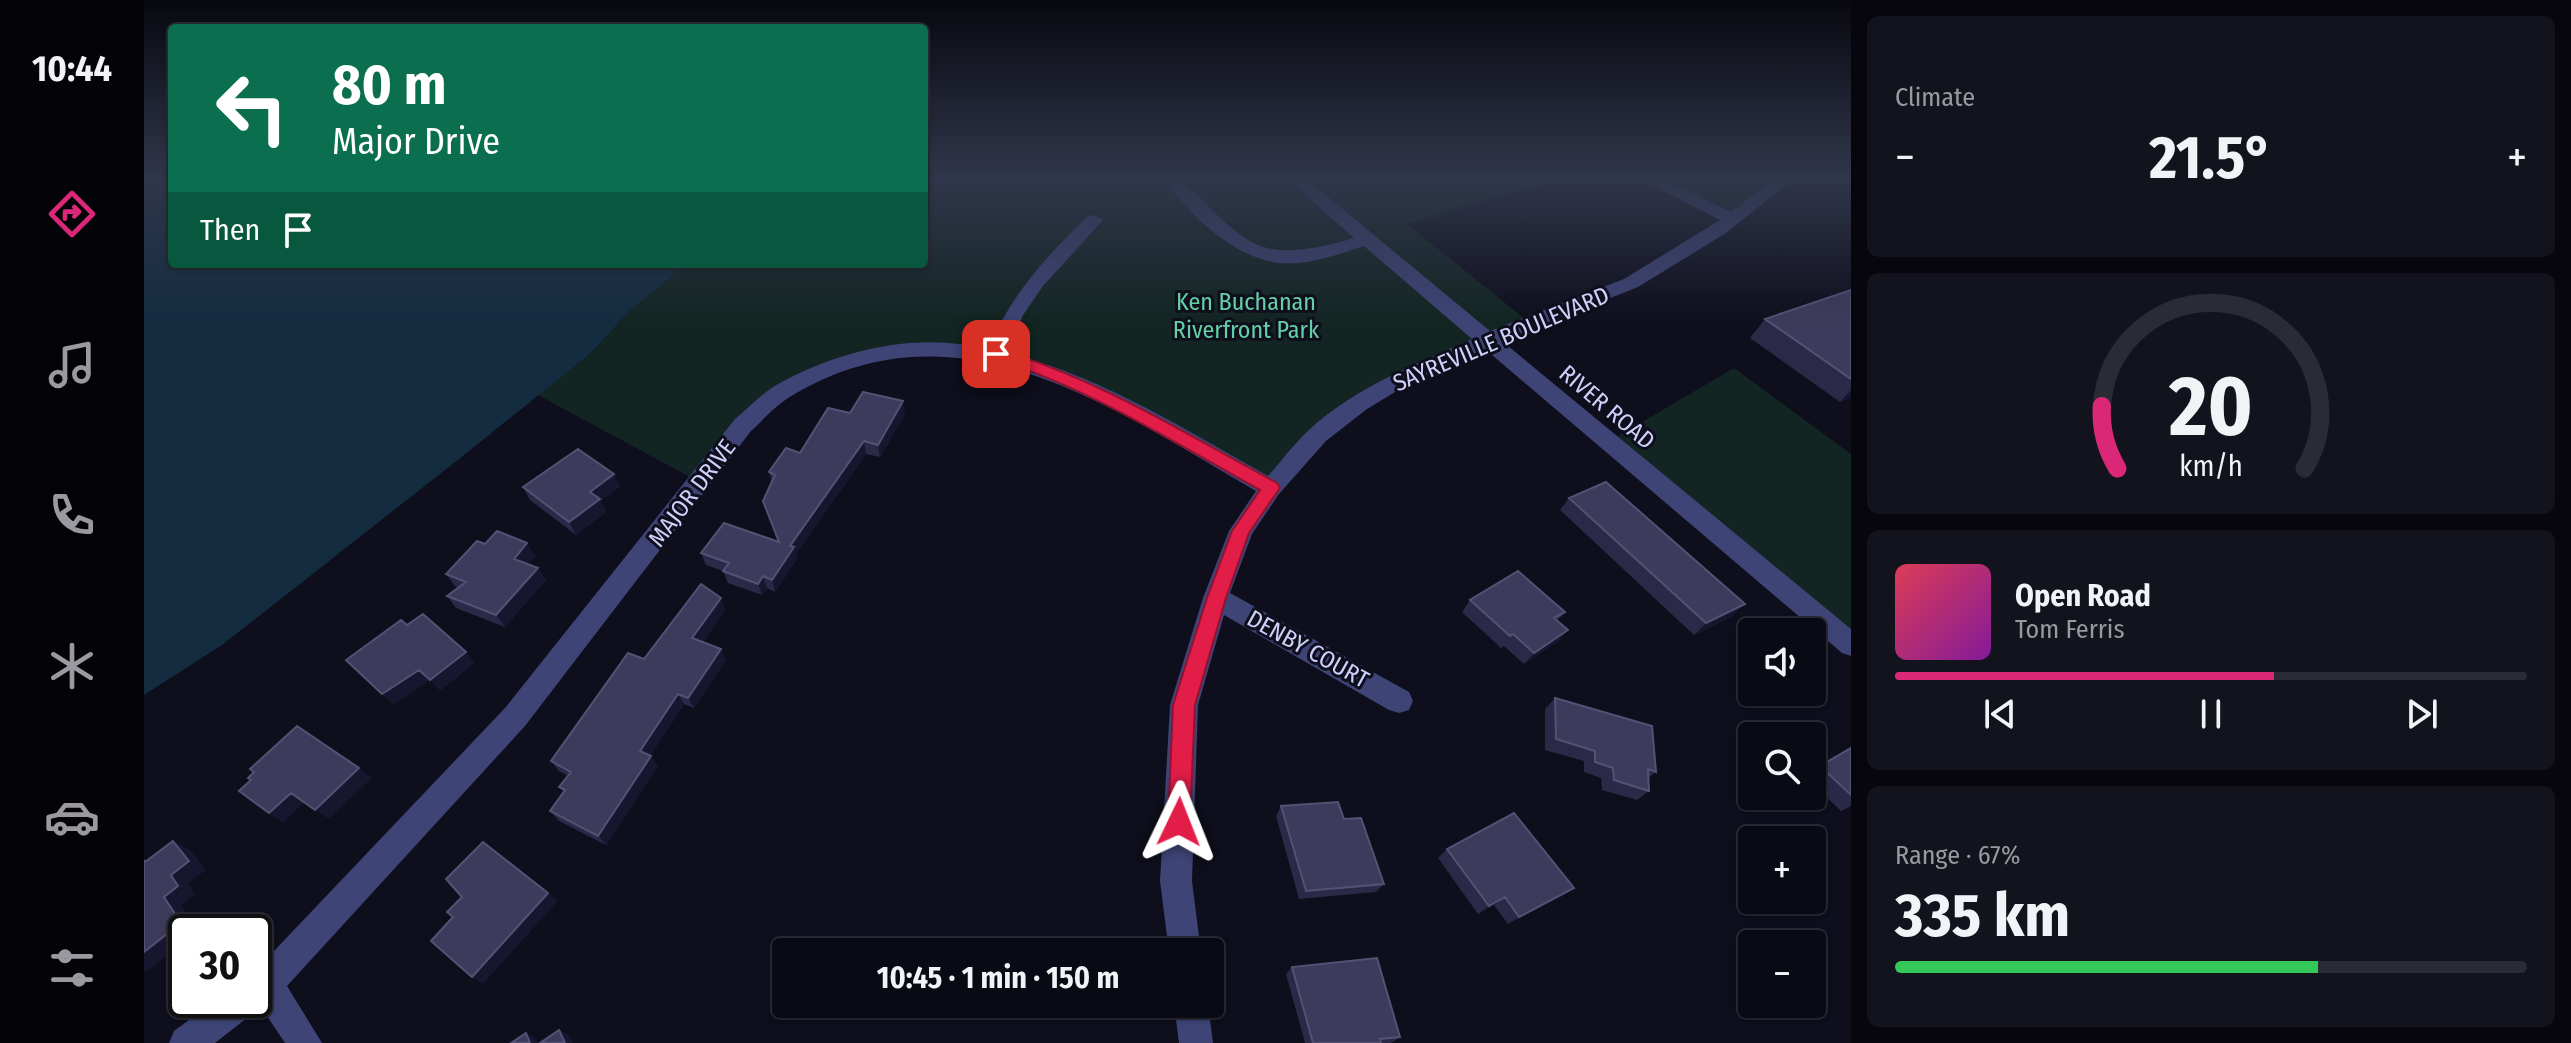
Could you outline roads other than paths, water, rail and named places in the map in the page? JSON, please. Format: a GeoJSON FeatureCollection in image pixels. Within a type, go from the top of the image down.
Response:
{"type":"FeatureCollection","features":[{"type":"Feature","properties":{"kind":"street"},"geometry":{"type":"LineString","coordinates":[[996,354],[1028,289],[1088,226]]}},
{"type":"Feature","properties":{"kind":"street"},"geometry":{"type":"LineString","coordinates":[[1220,226],[1240,245],[1269,258],[1298,258],[1367,240]]}},
{"type":"Feature","properties":{"kind":"street","name":"RIVER ROAD"},"geometry":{"type":"LineString","coordinates":[[1350,226],[1851,645]]}},
{"type":"Feature","properties":{"kind":"street","name":"SAYREVILLE BOULEVARD"},"geometry":{"type":"LineString","coordinates":[[1183,938],[1176,881],[1184,705],[1216,598],[1241,531],[1271,488],[1318,435],[1359,404],[1403,378],[1487,340],[1631,283],[1721,226]]}},
{"type":"Feature","properties":{"kind":"street","name":"MAJOR DRIVE"},"geometry":{"type":"LineString","coordinates":[[272,974],[515,717],[743,425],[778,394],[818,372],[892,350],[927,347],[996,354],[1042,368],[1121,406],[1271,488]]}},
{"type":"Feature","properties":{"kind":"street","name":"DENBY COURT"},"geometry":{"type":"LineString","coordinates":[[1216,598],[1399,701]]}},
{"type":"Feature","properties":{"kind":"street"},"geometry":{"type":"LineString","coordinates":[[272,1009],[305,1043]]}},
{"type":"Feature","properties":{"kind":"street","name":"MAJOR DRIVE"},"geometry":{"type":"LineString","coordinates":[[186,1043],[220,1018]]}},
{"type":"Feature","properties":{"kind":"street"},"geometry":{"type":"LineString","coordinates":[[1193,1018],[1196,1043]]}},
{"type":"Feature","properties":{"kind":"water"},"geometry":{"type":"Polygon","coordinates":[[[144,226],[168,226],[168,268],[681,268],[629,312],[591,353],[459,459],[222,645],[144,695],[144,226]]]}},
{"type":"Feature","properties":{"kind":"park label","name":"Ken Buchanan Riverfront Park"},"geometry":{"type":"Point","coordinates":[1246,316]}}]}
